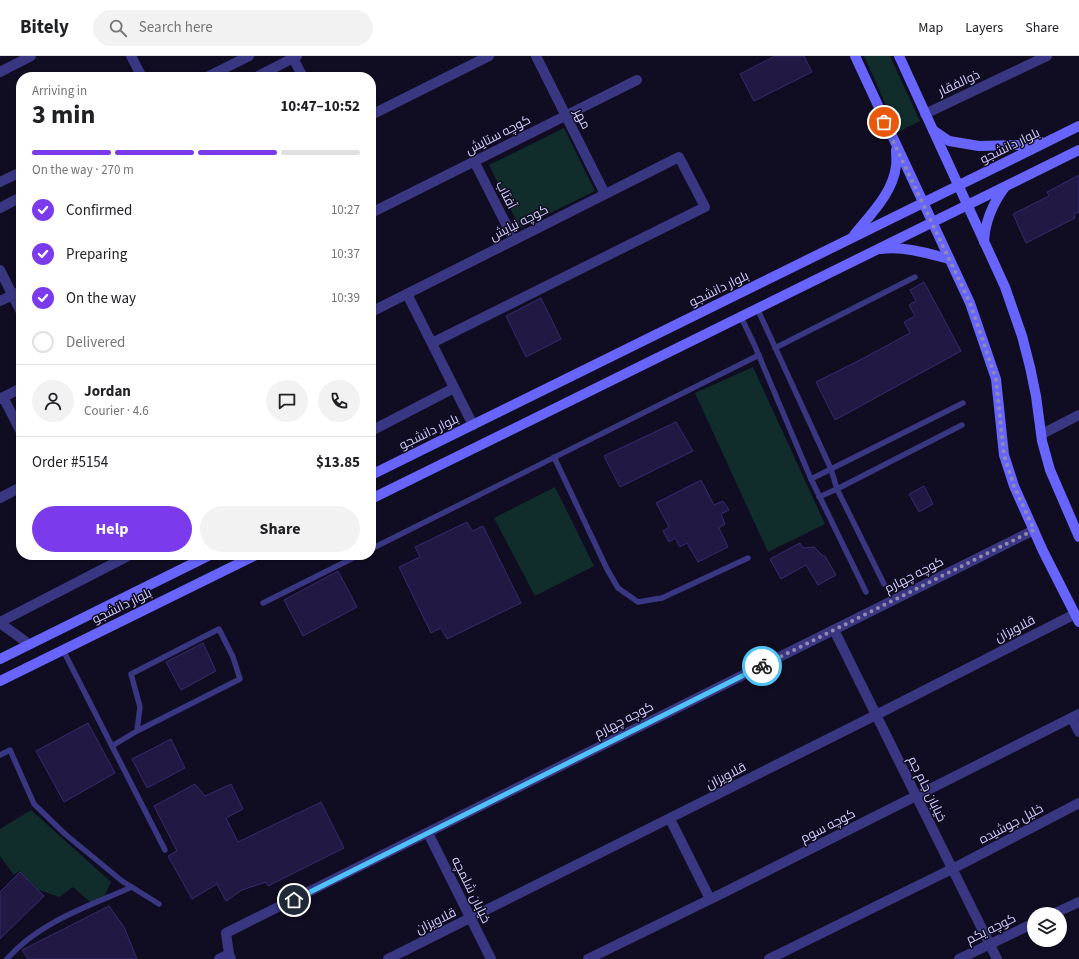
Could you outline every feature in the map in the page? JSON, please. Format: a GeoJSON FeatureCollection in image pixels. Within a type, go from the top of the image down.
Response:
{"type":"FeatureCollection","features":[{"type":"Feature","properties":{"kind":"main road"},"geometry":{"type":"LineString","coordinates":[[854,56],[970,303],[996,379],[1004,455],[1014,486],[1077,618]]}},
{"type":"Feature","properties":{"kind":"main road"},"geometry":{"type":"LineString","coordinates":[[899,56],[1005,287],[1022,336],[1036,396],[1042,441],[1050,470],[1076,521],[1079,537]]}},
{"type":"Feature","properties":{"kind":"main road","name":"بلوار دانشجو"},"geometry":{"type":"LineString","coordinates":[[376,474],[1079,126]]}},
{"type":"Feature","properties":{"kind":"main road"},"geometry":{"type":"LineString","coordinates":[[932,129],[949,141],[979,146],[1020,145],[1051,140]]}},
{"type":"Feature","properties":{"kind":"main road"},"geometry":{"type":"LineString","coordinates":[[851,238],[876,207],[891,184],[896,166],[896,146]]}},
{"type":"Feature","properties":{"kind":"main road"},"geometry":{"type":"LineString","coordinates":[[376,497],[1079,150]]}},
{"type":"Feature","properties":{"kind":"main road"},"geometry":{"type":"LineString","coordinates":[[984,242],[986,225],[991,210],[998,196],[1006,186]]}},
{"type":"Feature","properties":{"kind":"main road"},"geometry":{"type":"LineString","coordinates":[[877,249],[898,248],[949,259]]}},
{"type":"Feature","properties":{"kind":"main road","name":"بلوار دانشجو"},"geometry":{"type":"LineString","coordinates":[[0,658],[200,560]]}},
{"type":"Feature","properties":{"kind":"main road","name":"بلوار دانشجو"},"geometry":{"type":"LineString","coordinates":[[0,681],[246,560]]}},
{"type":"Feature","properties":{"kind":"street"},"geometry":{"type":"LineString","coordinates":[[0,72],[31,56]]}},
{"type":"Feature","properties":{"kind":"street"},"geometry":{"type":"LineString","coordinates":[[131,56],[139,72]]}},
{"type":"Feature","properties":{"kind":"street"},"geometry":{"type":"LineString","coordinates":[[218,72],[249,56]]}},
{"type":"Feature","properties":{"kind":"street"},"geometry":{"type":"LineString","coordinates":[[376,112],[489,56]]}},
{"type":"Feature","properties":{"kind":"street","name":"مهر"},"geometry":{"type":"LineString","coordinates":[[536,56],[605,194]]}},
{"type":"Feature","properties":{"kind":"street","name":"ذوالفقار"},"geometry":{"type":"LineString","coordinates":[[925,114],[1047,56]]}},
{"type":"Feature","properties":{"kind":"street"},"geometry":{"type":"LineString","coordinates":[[266,72],[294,57],[301,72]]}},
{"type":"Feature","properties":{"kind":"street","name":"کوچه ستایش"},"geometry":{"type":"LineString","coordinates":[[376,209],[637,80]]}},
{"type":"Feature","properties":{"kind":"street","name":"كوچه نيايش"},"geometry":{"type":"LineString","coordinates":[[376,310],[679,157],[705,207],[432,343]]}},
{"type":"Feature","properties":{"kind":"street","name":"آفتاب"},"geometry":{"type":"LineString","coordinates":[[474,161],[514,240]]}},
{"type":"Feature","properties":{"kind":"street"},"geometry":{"type":"LineString","coordinates":[[0,182],[16,174]]}},
{"type":"Feature","properties":{"kind":"street"},"geometry":{"type":"LineString","coordinates":[[0,208],[16,200]]}},
{"type":"Feature","properties":{"kind":"street"},"geometry":{"type":"LineString","coordinates":[[0,270],[16,292]]}},
{"type":"Feature","properties":{"kind":"street"},"geometry":{"type":"LineString","coordinates":[[0,301],[16,293]]}},
{"type":"Feature","properties":{"kind":"street"},"geometry":{"type":"LineString","coordinates":[[407,294],[473,425]]}},
{"type":"Feature","properties":{"kind":"street"},"geometry":{"type":"LineString","coordinates":[[376,428],[454,388]]}},
{"type":"Feature","properties":{"kind":"street"},"geometry":{"type":"LineString","coordinates":[[16,391],[2,398],[16,423]]}},
{"type":"Feature","properties":{"kind":"street"},"geometry":{"type":"LineString","coordinates":[[1042,434],[1079,415]]}},
{"type":"Feature","properties":{"kind":"street"},"geometry":{"type":"LineString","coordinates":[[0,498],[16,490]]}},
{"type":"Feature","properties":{"kind":"street","name":"کوچه چهارم"},"geometry":{"type":"LineString","coordinates":[[230,957],[226,933],[1034,530]]}},
{"type":"Feature","properties":{"kind":"street"},"geometry":{"type":"LineString","coordinates":[[29,644],[0,623],[120,560]]}},
{"type":"Feature","properties":{"kind":"street","name":"قلاویزان"},"geometry":{"type":"LineString","coordinates":[[388,959],[876,715],[1077,618]]}},
{"type":"Feature","properties":{"kind":"street","name":"خیابان جام جم"},"geometry":{"type":"LineString","coordinates":[[834,630],[916,796],[954,868],[997,959]]}},
{"type":"Feature","properties":{"kind":"street"},"geometry":{"type":"LineString","coordinates":[[1075,716],[1079,732]]}},
{"type":"Feature","properties":{"kind":"street","name":"کوچه سوم"},"geometry":{"type":"LineString","coordinates":[[588,959],[1075,716]]}},
{"type":"Feature","properties":{"kind":"street","name":"خلیل جوشیده"},"geometry":{"type":"LineString","coordinates":[[769,959],[954,868],[1079,803]]}},
{"type":"Feature","properties":{"kind":"street"},"geometry":{"type":"LineString","coordinates":[[670,819],[710,899]]}},
{"type":"Feature","properties":{"kind":"street","name":"خیابان شلمچه"},"geometry":{"type":"LineString","coordinates":[[428,833],[491,959]]}},
{"type":"Feature","properties":{"kind":"street"},"geometry":{"type":"LineString","coordinates":[[1067,908],[1079,902]]}},
{"type":"Feature","properties":{"kind":"street","name":"کوچه یکم"},"geometry":{"type":"LineString","coordinates":[[959,959],[1027,926]]}},
{"type":"Feature","properties":{"kind":"street"},"geometry":{"type":"LineString","coordinates":[[219,959],[230,957]]}},
{"type":"Feature","properties":{"kind":"lane"},"geometry":{"type":"LineString","coordinates":[[775,348],[915,277]]}},
{"type":"Feature","properties":{"kind":"lane"},"geometry":{"type":"LineString","coordinates":[[757,308],[831,469],[837,489],[884,584]]}},
{"type":"Feature","properties":{"kind":"lane"},"geometry":{"type":"LineString","coordinates":[[741,317],[819,497],[866,592]]}},
{"type":"Feature","properties":{"kind":"lane"},"geometry":{"type":"LineString","coordinates":[[376,546],[758,355]]}},
{"type":"Feature","properties":{"kind":"lane"},"geometry":{"type":"LineString","coordinates":[[811,479],[963,403]]}},
{"type":"Feature","properties":{"kind":"lane"},"geometry":{"type":"LineString","coordinates":[[819,497],[962,425]]}},
{"type":"Feature","properties":{"kind":"lane"},"geometry":{"type":"LineString","coordinates":[[554,457],[607,569],[618,588],[638,602],[662,598],[748,558]]}},
{"type":"Feature","properties":{"kind":"lane"},"geometry":{"type":"LineString","coordinates":[[263,603],[349,560]]}},
{"type":"Feature","properties":{"kind":"lane"},"geometry":{"type":"LineString","coordinates":[[112,746],[137,731],[240,679],[233,657],[219,629],[131,674],[140,706],[137,731]]}},
{"type":"Feature","properties":{"kind":"lane"},"geometry":{"type":"LineString","coordinates":[[63,650],[165,850]]}},
{"type":"Feature","properties":{"kind":"lane"},"geometry":{"type":"LineString","coordinates":[[0,755],[10,750],[34,804],[65,834],[122,881],[159,904]]}},
{"type":"Feature","properties":{"kind":"lane"},"geometry":{"type":"LineString","coordinates":[[7,959],[17,948],[50,924],[80,909],[132,887]]}},
{"type":"Feature","properties":{"kind":"green space"},"geometry":{"type":"Polygon","coordinates":[[[864,56],[890,56],[920,121],[898,132],[864,56]]]}},
{"type":"Feature","properties":{"kind":"green space"},"geometry":{"type":"Polygon","coordinates":[[[564,128],[595,191],[520,228],[489,165],[564,128]]]}},
{"type":"Feature","properties":{"kind":"green space"},"geometry":{"type":"Polygon","coordinates":[[[753,367],[825,524],[768,552],[695,393],[753,367]]]}},
{"type":"Feature","properties":{"kind":"green space"},"geometry":{"type":"Polygon","coordinates":[[[555,487],[594,566],[535,596],[494,518],[555,487]]]}},
{"type":"Feature","properties":{"kind":"green space"},"geometry":{"type":"Polygon","coordinates":[[[31,810],[111,882],[105,895],[90,902],[73,887],[59,897],[39,890],[19,871],[14,875],[0,856],[0,829],[31,810]]]}},
{"type":"Feature","properties":{"kind":"building"},"geometry":{"type":"Polygon","coordinates":[[[775,56],[804,56],[812,72],[754,101],[740,74],[775,56]]]}},
{"type":"Feature","properties":{"kind":"building"},"geometry":{"type":"Polygon","coordinates":[[[1079,175],[1079,212],[1074,214],[1075,218],[1026,243],[1013,214],[1049,196],[1047,192],[1079,175]]]}},
{"type":"Feature","properties":{"kind":"building"},"geometry":{"type":"Polygon","coordinates":[[[924,282],[961,351],[835,420],[816,382],[910,333],[904,322],[915,316],[909,305],[916,301],[910,290],[924,282]]]}},
{"type":"Feature","properties":{"kind":"building"},"geometry":{"type":"Polygon","coordinates":[[[541,298],[561,339],[526,357],[506,316],[541,298]]]}},
{"type":"Feature","properties":{"kind":"building"},"geometry":{"type":"Polygon","coordinates":[[[676,422],[693,451],[620,487],[604,456],[676,422]]]}},
{"type":"Feature","properties":{"kind":"building"},"geometry":{"type":"Polygon","coordinates":[[[701,480],[714,505],[723,501],[729,510],[721,514],[725,524],[719,528],[728,547],[698,562],[687,543],[680,547],[675,538],[669,542],[663,531],[669,527],[656,503],[701,480]]]}},
{"type":"Feature","properties":{"kind":"building"},"geometry":{"type":"Polygon","coordinates":[[[924,486],[933,504],[919,512],[909,494],[924,486]]]}},
{"type":"Feature","properties":{"kind":"building"},"geometry":{"type":"Polygon","coordinates":[[[467,522],[472,531],[483,526],[521,603],[447,639],[441,628],[431,633],[399,567],[420,557],[415,547],[467,522]]]}},
{"type":"Feature","properties":{"kind":"building"},"geometry":{"type":"Polygon","coordinates":[[[800,543],[803,548],[814,547],[823,556],[825,556],[836,575],[818,585],[806,565],[781,579],[770,559],[800,543]]]}},
{"type":"Feature","properties":{"kind":"building"},"geometry":{"type":"Polygon","coordinates":[[[338,571],[357,607],[303,636],[284,600],[338,571]]]}},
{"type":"Feature","properties":{"kind":"building"},"geometry":{"type":"Polygon","coordinates":[[[203,643],[216,671],[181,690],[166,662],[203,643]]]}},
{"type":"Feature","properties":{"kind":"building"},"geometry":{"type":"Polygon","coordinates":[[[88,723],[115,773],[64,802],[36,751],[88,723]]]}},
{"type":"Feature","properties":{"kind":"building"},"geometry":{"type":"Polygon","coordinates":[[[171,739],[185,768],[147,788],[132,759],[171,739]]]}},
{"type":"Feature","properties":{"kind":"building"},"geometry":{"type":"Polygon","coordinates":[[[195,784],[205,796],[231,784],[243,809],[226,818],[238,842],[321,802],[344,848],[268,886],[266,882],[242,890],[226,901],[217,884],[192,899],[168,856],[177,851],[154,806],[195,784]]]}},
{"type":"Feature","properties":{"kind":"building"},"geometry":{"type":"Polygon","coordinates":[[[20,872],[44,896],[0,939],[0,892],[20,872]]]}},
{"type":"Feature","properties":{"kind":"building"},"geometry":{"type":"Polygon","coordinates":[[[109,906],[124,927],[137,959],[28,959],[22,950],[109,906]]]}},
{"type":"Feature","properties":{"kind":"way so far"},"geometry":{"type":"LineString","coordinates":[[762,666],[1034,530],[1014,486],[1004,455],[996,379],[970,303],[884,122]]}},
{"type":"Feature","properties":{"kind":"route"},"geometry":{"type":"LineString","coordinates":[[294,900],[762,666]]}}]}
